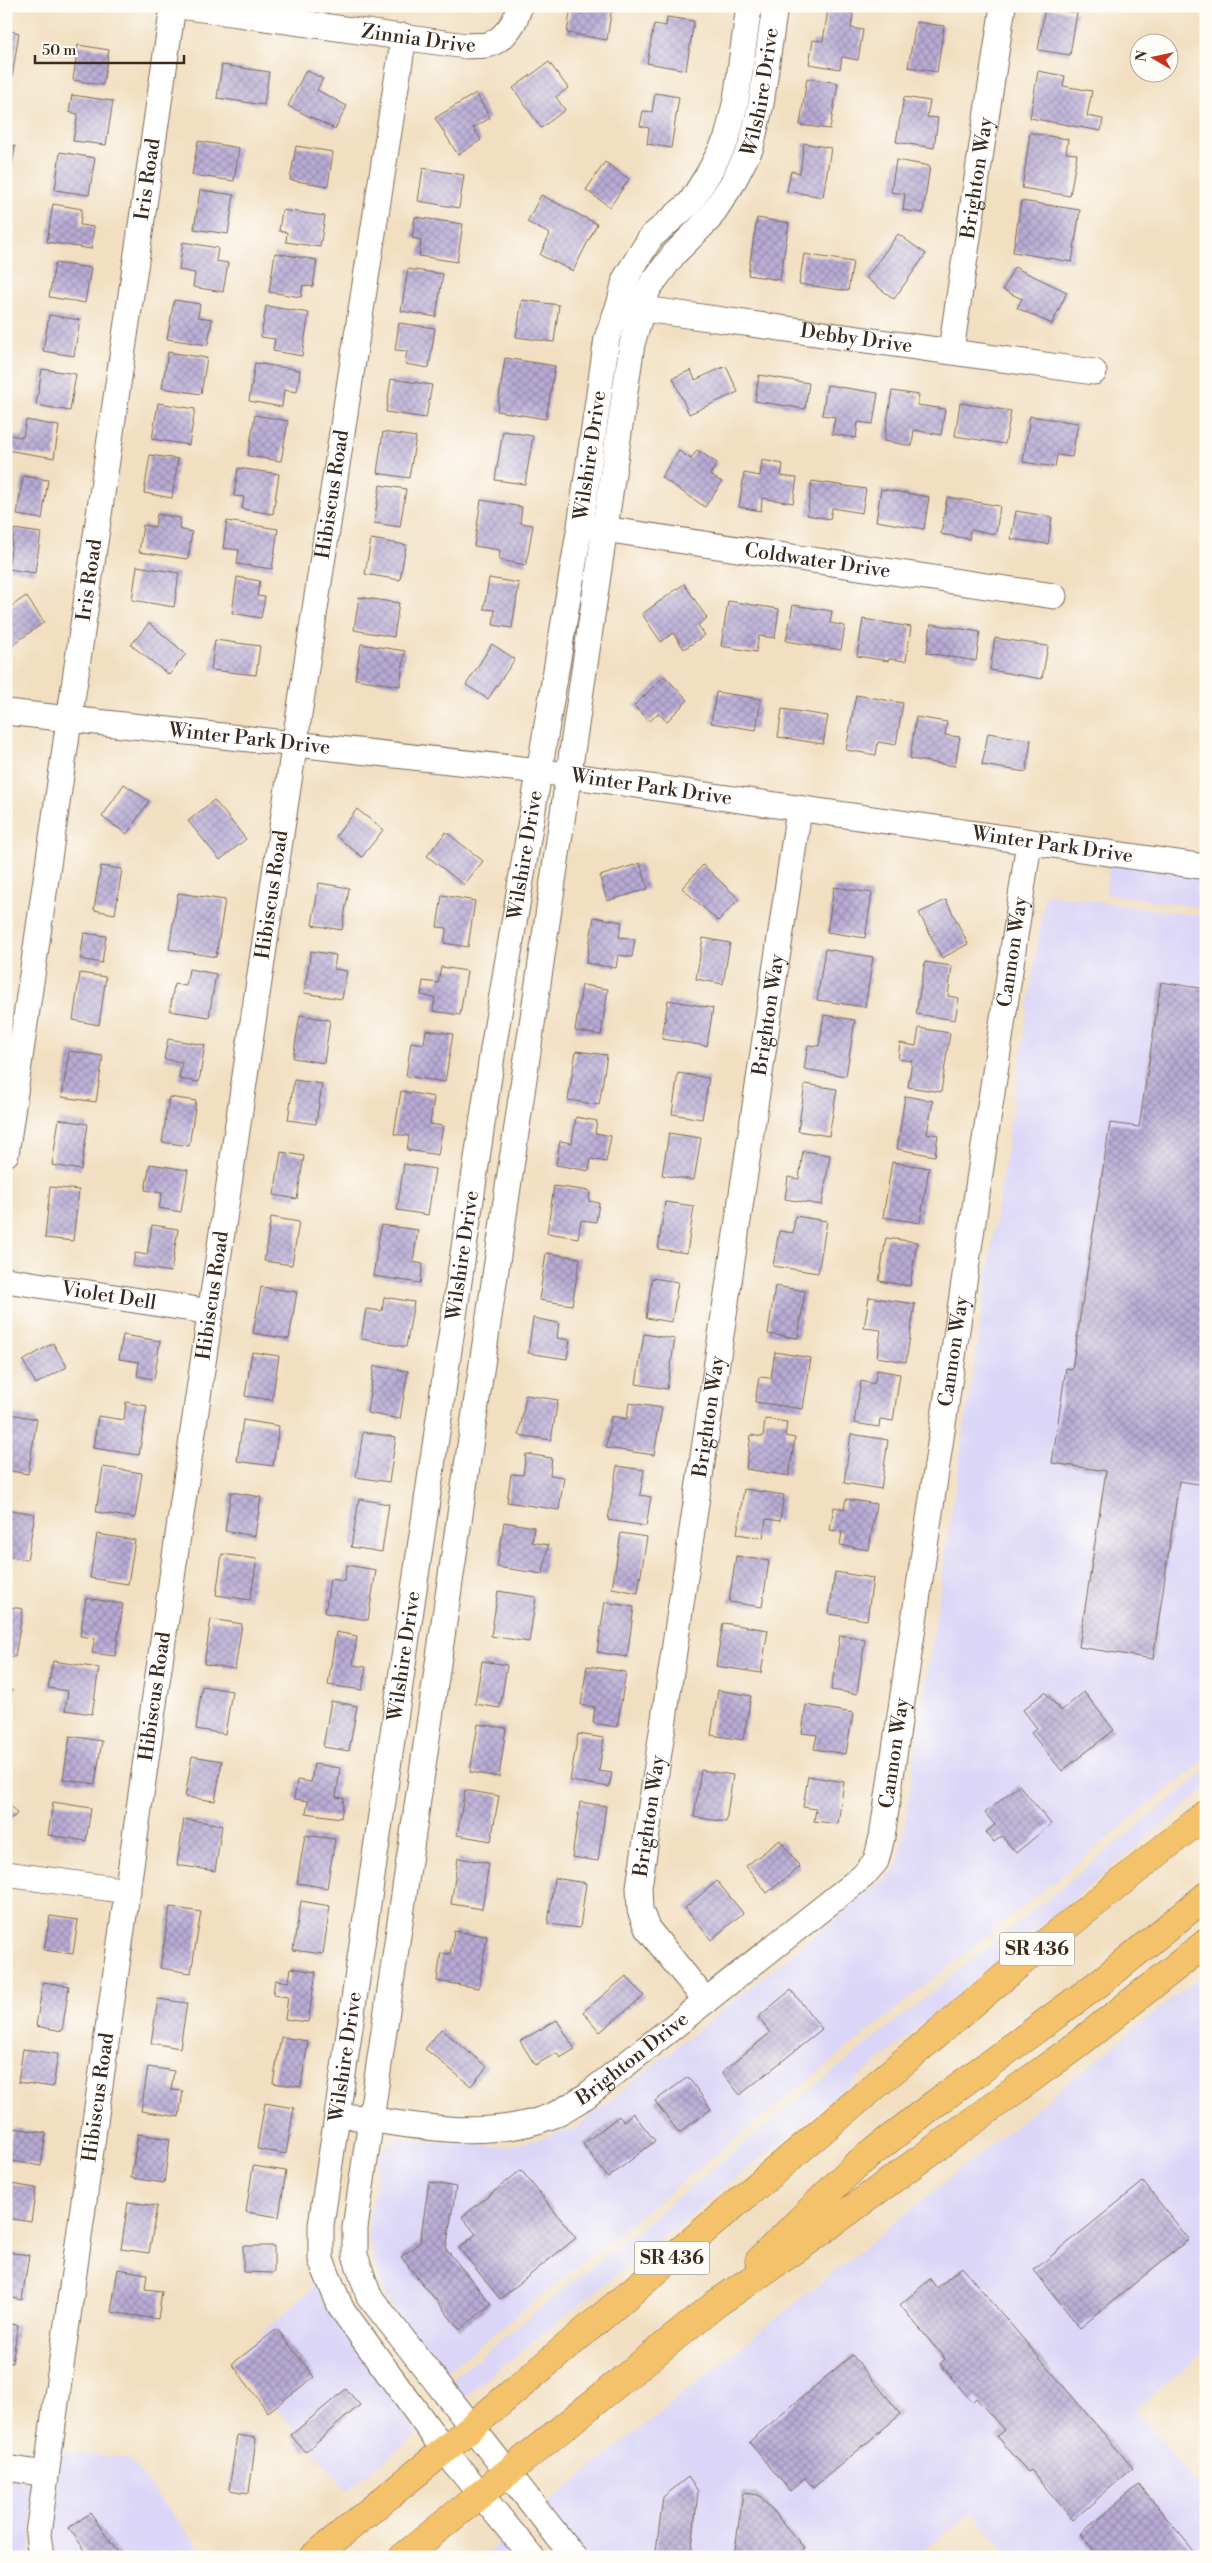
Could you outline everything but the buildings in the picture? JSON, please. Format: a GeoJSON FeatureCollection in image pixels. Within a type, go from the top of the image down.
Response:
{"type":"FeatureCollection","features":[{"type":"Feature","properties":{"kind":"main road","name":"SR 436"},"geometry":{"type":"LineString","coordinates":[[313,2557],[444,2450],[1023,1961],[1206,1814]]}},
{"type":"Feature","properties":{"kind":"main road"},"geometry":{"type":"LineString","coordinates":[[718,2304],[855,2166],[933,2105],[1098,1984],[1206,1896]]}},
{"type":"Feature","properties":{"kind":"main road","name":"SR 436"},"geometry":{"type":"LineString","coordinates":[[403,2557],[718,2304],[802,2246],[1073,2048],[1206,1944]]}},
{"type":"Feature","properties":{"kind":"street","name":"Iris Road"},"geometry":{"type":"LineString","coordinates":[[6,1154],[172,6]]}},
{"type":"Feature","properties":{"kind":"street","name":"Zinnia Drive"},"geometry":{"type":"LineString","coordinates":[[180,6],[466,46],[487,45],[502,36],[518,16],[519,6]]}},
{"type":"Feature","properties":{"kind":"street","name":"Wilshire Drive"},"geometry":{"type":"LineString","coordinates":[[532,2557],[444,2450],[341,2308],[321,2260],[321,2226],[493,1048],[580,526],[607,338],[620,302],[625,279],[651,237],[690,202],[710,171],[727,138],[736,100],[748,6]]}},
{"type":"Feature","properties":{"kind":"street","name":"Wilshire Drive"},"geometry":{"type":"LineString","coordinates":[[574,2557],[369,2296],[356,2255],[356,2228],[567,776],[632,344],[644,309],[648,289],[674,254],[709,219],[732,184],[751,147],[761,104],[775,6]]}},
{"type":"Feature","properties":{"kind":"street","name":"Brighton Way"},"geometry":{"type":"LineString","coordinates":[[951,350],[1002,6]]}},
{"type":"Feature","properties":{"kind":"street","name":"Hibiscus Road"},"geometry":{"type":"LineString","coordinates":[[41,2557],[38,2534],[46,2474],[211,1312],[293,744],[404,36]]}},
{"type":"Feature","properties":{"kind":"street","name":"Debby Drive"},"geometry":{"type":"LineString","coordinates":[[620,302],[644,309],[951,350],[1094,372]]}},
{"type":"Feature","properties":{"kind":"street","name":"Coldwater Drive"},"geometry":{"type":"LineString","coordinates":[[580,526],[1054,596]]}},
{"type":"Feature","properties":{"kind":"street","name":"Winter Park Drive"},"geometry":{"type":"LineString","coordinates":[[6,712],[539,771],[799,810],[1206,867]]}},
{"type":"Feature","properties":{"kind":"street","name":"Brighton Way"},"geometry":{"type":"LineString","coordinates":[[706,2001],[647,1928],[640,1910],[639,1886],[799,810]]}},
{"type":"Feature","properties":{"kind":"street","name":"Cannon Way"},"geometry":{"type":"LineString","coordinates":[[876,1861],[882,1837],[1029,842]]}},
{"type":"Feature","properties":{"kind":"street"},"geometry":{"type":"LineString","coordinates":[[493,1048],[527,1052]]}},
{"type":"Feature","properties":{"kind":"street","name":"Violet Dell"},"geometry":{"type":"LineString","coordinates":[[6,1280],[211,1312]]}},
{"type":"Feature","properties":{"kind":"street"},"geometry":{"type":"LineString","coordinates":[[431,1472],[465,1474]]}},
{"type":"Feature","properties":{"kind":"street","name":"Brighton Drive"},"geometry":{"type":"LineString","coordinates":[[337,2115],[449,2129],[490,2131],[550,2117],[586,2096],[864,1876],[876,1861]]}},
{"type":"Feature","properties":{"kind":"street"},"geometry":{"type":"LineString","coordinates":[[6,1874],[128,1891]]}},
{"type":"Feature","properties":{"kind":"street"},"geometry":{"type":"LineString","coordinates":[[341,2308],[369,2296]]}},
{"type":"Feature","properties":{"kind":"street"},"geometry":{"type":"LineString","coordinates":[[6,2468],[46,2474]]}},
{"type":"Feature","properties":{"kind":"shaded area"},"geometry":{"type":"Polygon","coordinates":[[[1110,864],[1206,877],[1206,908],[1106,894],[1110,864]]]}},
{"type":"Feature","properties":{"kind":"shaded area"},"geometry":{"type":"Polygon","coordinates":[[[1045,894],[1206,917],[1206,1759],[444,2374],[386,2300],[367,2236],[381,2150],[397,2138],[507,2147],[576,2128],[898,1868],[1045,894]]]}},
{"type":"Feature","properties":{"kind":"shaded area"},"geometry":{"type":"Polygon","coordinates":[[[1206,1771],[1206,1789],[768,2153],[463,2398],[450,2381],[1206,1771]]]}},
{"type":"Feature","properties":{"kind":"shaded area"},"geometry":{"type":"Polygon","coordinates":[[[1206,1971],[1206,2350],[1136,2410],[1206,2496],[1206,2557],[1010,2557],[973,2512],[914,2557],[587,2557],[547,2504],[1206,1971]]]}},
{"type":"Feature","properties":{"kind":"shaded area"},"geometry":{"type":"Polygon","coordinates":[[[313,2271],[325,2304],[336,2322],[419,2433],[347,2490],[234,2360],[310,2290],[313,2271]]]}},
{"type":"Feature","properties":{"kind":"shaded area"},"geometry":{"type":"Polygon","coordinates":[[[61,2452],[128,2458],[207,2557],[53,2557],[49,2535],[61,2452]]]}},
{"type":"Feature","properties":{"kind":"shaded area"},"geometry":{"type":"Polygon","coordinates":[[[6,2479],[33,2483],[30,2557],[6,2557],[6,2479]]]}},
{"type":"Feature","properties":{"kind":"shaded area"},"geometry":{"type":"Polygon","coordinates":[[[504,2539],[519,2557],[482,2557],[504,2539]]]}}]}
